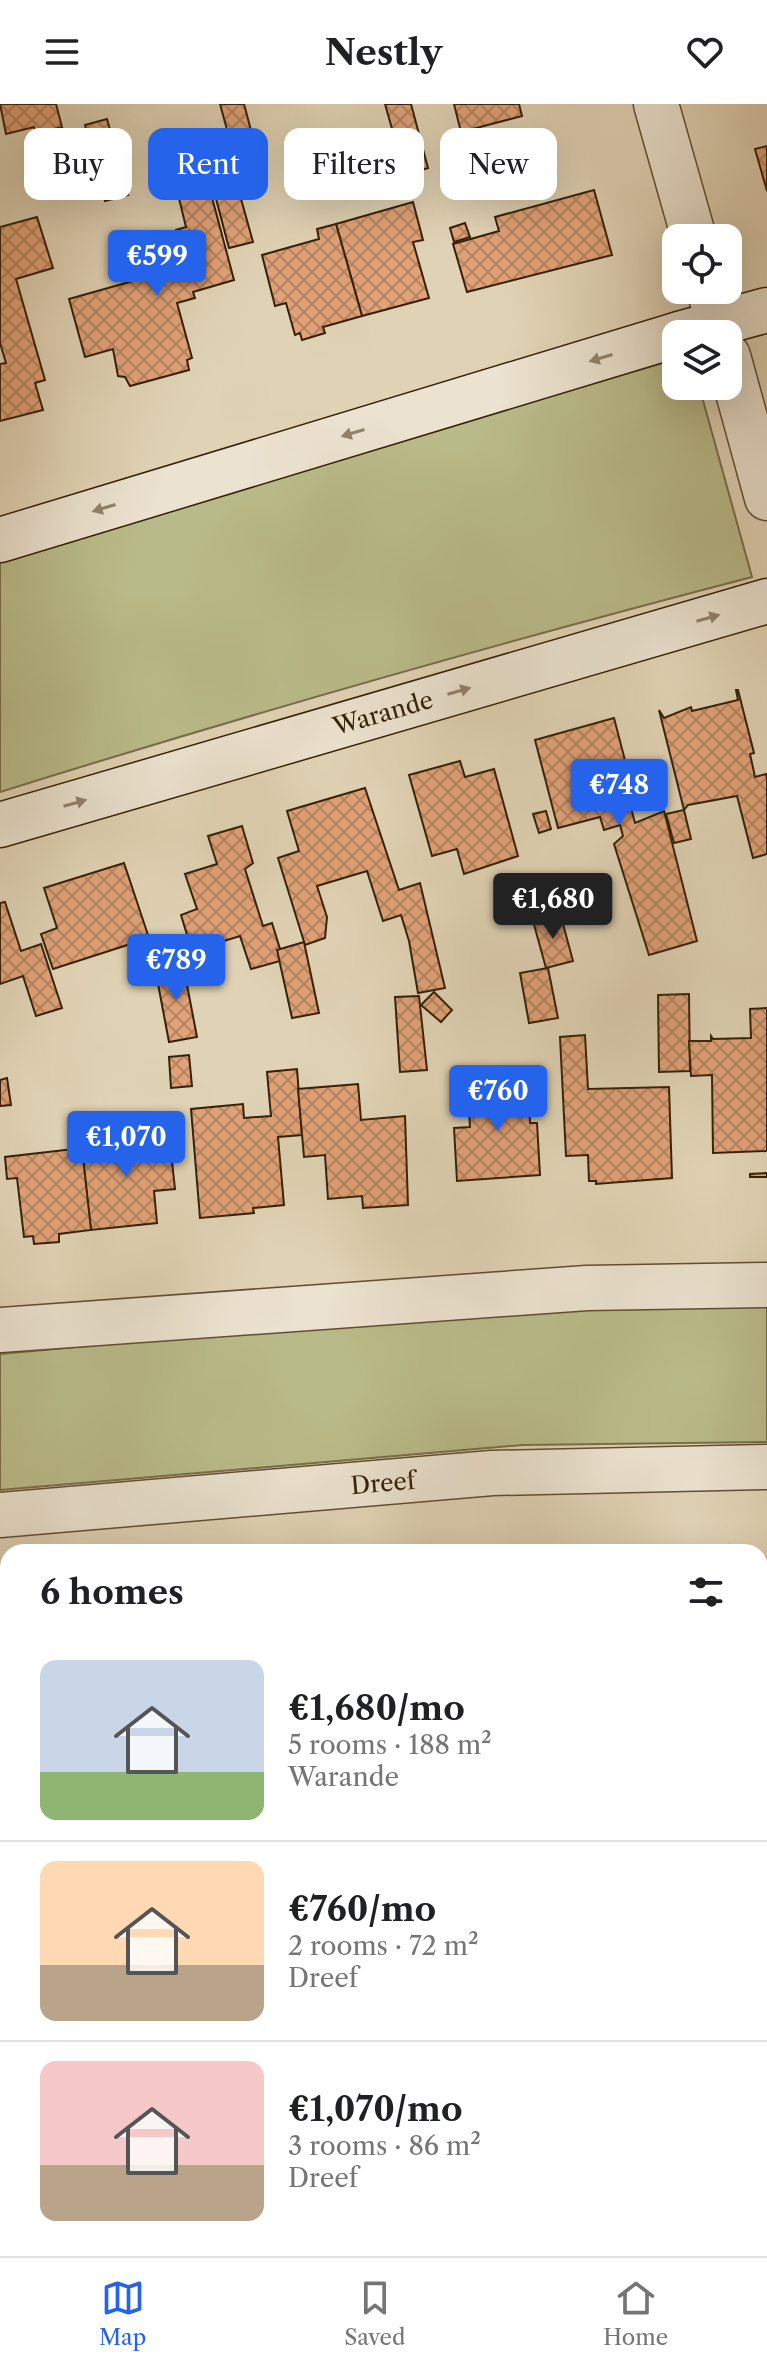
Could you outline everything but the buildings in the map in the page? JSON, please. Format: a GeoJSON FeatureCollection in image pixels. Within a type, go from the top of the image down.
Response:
{"type":"FeatureCollection","features":[{"type":"Feature","properties":{"kind":"street"},"geometry":{"type":"LineString","coordinates":[[656,104],[690,224]]}},
{"type":"Feature","properties":{"kind":"street"},"geometry":{"type":"LineString","coordinates":[[735,320],[767,310]]}},
{"type":"Feature","properties":{"kind":"street"},"geometry":{"type":"LineString","coordinates":[[0,540],[662,342]]}},
{"type":"Feature","properties":{"kind":"street"},"geometry":{"type":"LineString","coordinates":[[732,400],[767,498]]}},
{"type":"Feature","properties":{"kind":"street","name":"Warande"},"geometry":{"type":"LineString","coordinates":[[0,825],[767,601]]}},
{"type":"Feature","properties":{"kind":"street"},"geometry":{"type":"LineString","coordinates":[[0,1330],[587,1288],[767,1285]]}},
{"type":"Feature","properties":{"kind":"street","name":"Dreef"},"geometry":{"type":"LineString","coordinates":[[0,1515],[492,1473],[767,1467]]}},
{"type":"Feature","properties":{"kind":"green space"},"geometry":{"type":"Polygon","coordinates":[[[662,363],[662,400],[703,400],[752,577],[374,680],[0,792],[0,560],[662,363]]]}},
{"type":"Feature","properties":{"kind":"green space"},"geometry":{"type":"Polygon","coordinates":[[[598,1299],[767,1299],[767,1442],[523,1445],[0,1490],[0,1354],[598,1299]]]}}]}
